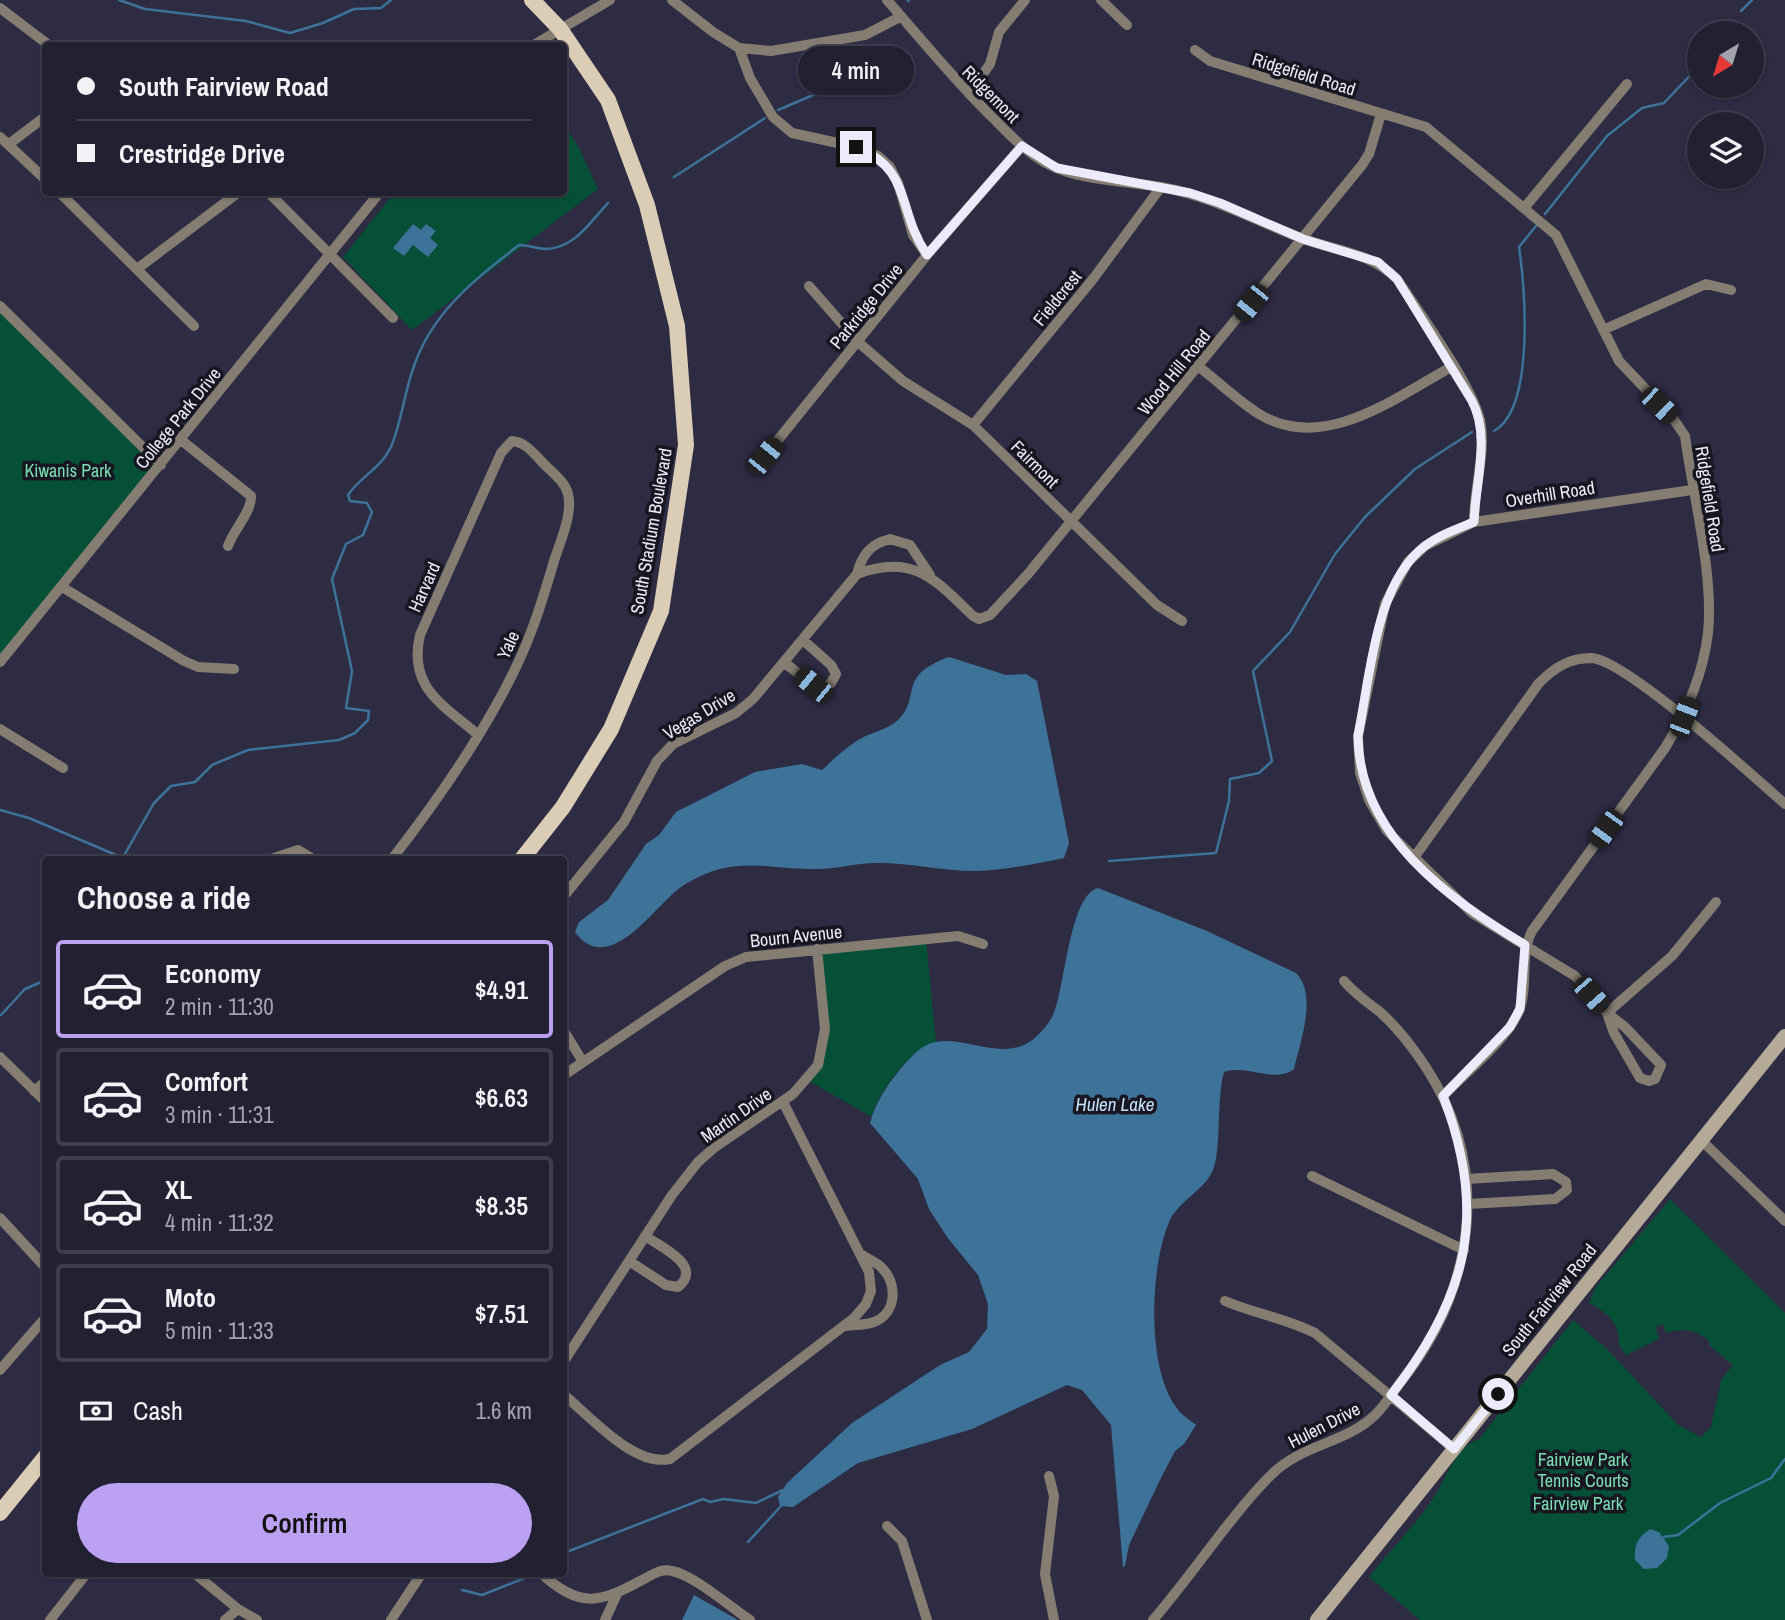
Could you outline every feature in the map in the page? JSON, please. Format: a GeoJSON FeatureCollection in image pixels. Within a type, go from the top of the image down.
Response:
{"type":"FeatureCollection","features":[{"type":"Feature","properties":{"kind":"main road","name":"South Stadium Boulevard"},"geometry":{"type":"LineString","coordinates":[[524,856],[563,807],[611,729],[661,611],[686,445],[677,326],[647,205],[608,100],[560,29],[532,0]]}},
{"type":"Feature","properties":{"kind":"main road"},"geometry":{"type":"LineString","coordinates":[[0,1513],[42,1462]]}},
{"type":"Feature","properties":{"kind":"street"},"geometry":{"type":"LineString","coordinates":[[539,42],[610,0]]}},
{"type":"Feature","properties":{"kind":"street"},"geometry":{"type":"LineString","coordinates":[[673,0],[713,32],[739,48],[771,51],[866,36],[900,17]]}},
{"type":"Feature","properties":{"kind":"street","name":"Ridgemont"},"geometry":{"type":"LineString","coordinates":[[887,0],[969,94],[1022,146],[1057,168],[1161,187],[1220,203],[1303,239],[1357,254],[1388,270],[1397,279],[1453,366],[1478,412],[1480,424],[1474,522]]}},
{"type":"Feature","properties":{"kind":"street"},"geometry":{"type":"LineString","coordinates":[[969,94],[990,64],[999,32],[1025,0]]}},
{"type":"Feature","properties":{"kind":"street"},"geometry":{"type":"LineString","coordinates":[[1101,0],[1127,25]]}},
{"type":"Feature","properties":{"kind":"street"},"geometry":{"type":"LineString","coordinates":[[0,8],[45,42]]}},
{"type":"Feature","properties":{"kind":"street"},"geometry":{"type":"LineString","coordinates":[[739,48],[750,78],[774,117],[792,133],[856,147],[877,156],[890,167],[898,183],[913,235],[927,255]]}},
{"type":"Feature","properties":{"kind":"street","name":"Ridgefield Road"},"geometry":{"type":"LineString","coordinates":[[1195,50],[1210,61],[1426,127],[1556,235],[1619,361],[1685,436],[1707,585],[1708,632],[1699,678],[1684,717],[1665,748],[1525,945]]}},
{"type":"Feature","properties":{"kind":"street"},"geometry":{"type":"LineString","coordinates":[[1525,207],[1627,84]]}},
{"type":"Feature","properties":{"kind":"street","name":"Wood Hill Road"},"geometry":{"type":"LineString","coordinates":[[930,575],[979,619],[990,615],[1028,574],[1303,239],[1369,154],[1381,114]]}},
{"type":"Feature","properties":{"kind":"street"},"geometry":{"type":"LineString","coordinates":[[9,145],[42,120]]}},
{"type":"Feature","properties":{"kind":"street"},"geometry":{"type":"LineString","coordinates":[[0,137],[42,176]]}},
{"type":"Feature","properties":{"kind":"street","name":"Parkridge Drive"},"geometry":{"type":"LineString","coordinates":[[765,456],[927,255],[1022,146]]}},
{"type":"Feature","properties":{"kind":"street","name":"Fieldcrest"},"geometry":{"type":"LineString","coordinates":[[973,425],[1093,279],[1161,187]]}},
{"type":"Feature","properties":{"kind":"street"},"geometry":{"type":"LineString","coordinates":[[63,196],[194,326]]}},
{"type":"Feature","properties":{"kind":"street"},"geometry":{"type":"LineString","coordinates":[[137,269],[234,196]]}},
{"type":"Feature","properties":{"kind":"street"},"geometry":{"type":"LineString","coordinates":[[272,196],[393,318]]}},
{"type":"Feature","properties":{"kind":"street","name":"College Park Drive"},"geometry":{"type":"LineString","coordinates":[[0,662],[377,196]]}},
{"type":"Feature","properties":{"kind":"street"},"geometry":{"type":"LineString","coordinates":[[1603,330],[1706,284],[1731,290]]}},
{"type":"Feature","properties":{"kind":"street","name":"Fairmont"},"geometry":{"type":"LineString","coordinates":[[809,286],[857,341],[903,380],[973,425],[1157,605],[1182,621]]}},
{"type":"Feature","properties":{"kind":"street"},"geometry":{"type":"LineString","coordinates":[[0,306],[161,465]]}},
{"type":"Feature","properties":{"kind":"street"},"geometry":{"type":"LineString","coordinates":[[1199,367],[1258,414],[1298,429],[1338,424],[1370,411],[1453,366]]}},
{"type":"Feature","properties":{"kind":"street"},"geometry":{"type":"LineString","coordinates":[[181,440],[251,496],[252,502],[233,531],[228,546]]}},
{"type":"Feature","properties":{"kind":"street","name":"Harvard"},"geometry":{"type":"LineString","coordinates":[[477,734],[426,688],[419,677],[417,649],[420,635],[501,453],[512,441]]}},
{"type":"Feature","properties":{"kind":"street","name":"Yale"},"geometry":{"type":"LineString","coordinates":[[394,856],[477,734],[531,633],[562,537],[569,503],[563,483],[527,447],[512,441]]}},
{"type":"Feature","properties":{"kind":"street","name":"Overhill Road"},"geometry":{"type":"LineString","coordinates":[[1607,1013],[1614,1033],[1640,1078],[1649,1082],[1655,1079],[1661,1065],[1625,1027],[1607,1013],[1575,976],[1472,913],[1387,831],[1369,800],[1360,773],[1358,736],[1385,604],[1408,562],[1425,546],[1474,522],[1692,490]]}},
{"type":"Feature","properties":{"kind":"street","name":"Vegas Drive"},"geometry":{"type":"LineString","coordinates":[[567,892],[624,822],[657,761],[673,744],[736,713],[785,663],[857,574],[860,560],[868,550],[890,539],[910,545],[930,575]]}},
{"type":"Feature","properties":{"kind":"street"},"geometry":{"type":"LineString","coordinates":[[857,574],[877,567],[907,567],[930,575]]}},
{"type":"Feature","properties":{"kind":"street"},"geometry":{"type":"LineString","coordinates":[[62,587],[184,661],[198,667],[234,669]]}},
{"type":"Feature","properties":{"kind":"street"},"geometry":{"type":"LineString","coordinates":[[785,663],[813,685],[823,688],[831,683],[836,674],[831,665],[803,640]]}},
{"type":"Feature","properties":{"kind":"street"},"geometry":{"type":"LineString","coordinates":[[1413,859],[1539,682],[1552,670],[1569,661],[1594,658],[1615,667],[1684,717],[1785,804]]}},
{"type":"Feature","properties":{"kind":"street"},"geometry":{"type":"LineString","coordinates":[[0,729],[63,768]]}},
{"type":"Feature","properties":{"kind":"street"},"geometry":{"type":"LineString","coordinates":[[280,856],[298,850],[308,856]]}},
{"type":"Feature","properties":{"kind":"street"},"geometry":{"type":"LineString","coordinates":[[1607,1013],[1672,957],[1716,902]]}},
{"type":"Feature","properties":{"kind":"street","name":"Bourn Avenue"},"geometry":{"type":"LineString","coordinates":[[567,1073],[725,966],[746,957],[958,936],[982,944]]}},
{"type":"Feature","properties":{"kind":"street"},"geometry":{"type":"LineString","coordinates":[[1443,1096],[1510,1027],[1520,1009],[1525,945]]}},
{"type":"Feature","properties":{"kind":"street","name":"Martin Drive"},"geometry":{"type":"LineString","coordinates":[[567,1356],[645,1236],[698,1162],[715,1147],[783,1102],[807,1081],[818,1065],[825,1029],[817,949]]}},
{"type":"Feature","properties":{"kind":"street","name":"Hulen Drive"},"geometry":{"type":"LineString","coordinates":[[1153,1620],[1269,1477],[1295,1455],[1360,1427],[1375,1415],[1436,1332],[1455,1290],[1464,1250],[1468,1204],[1459,1137],[1443,1096],[1397,1028],[1359,998],[1344,981]]}},
{"type":"Feature","properties":{"kind":"street"},"geometry":{"type":"LineString","coordinates":[[567,1036],[583,1062]]}},
{"type":"Feature","properties":{"kind":"street","name":"South Fairview Road"},"geometry":{"type":"LineString","coordinates":[[1317,1620],[1785,1036]]}},
{"type":"Feature","properties":{"kind":"street"},"geometry":{"type":"LineString","coordinates":[[0,1057],[42,1098]]}},
{"type":"Feature","properties":{"kind":"street"},"geometry":{"type":"LineString","coordinates":[[34,1091],[42,1084]]}},
{"type":"Feature","properties":{"kind":"street"},"geometry":{"type":"LineString","coordinates":[[567,1397],[636,1454],[657,1461],[670,1459],[842,1329],[866,1304],[871,1291],[861,1255],[783,1102]]}},
{"type":"Feature","properties":{"kind":"street"},"geometry":{"type":"LineString","coordinates":[[1700,1140],[1785,1221]]}},
{"type":"Feature","properties":{"kind":"street"},"geometry":{"type":"LineString","coordinates":[[1466,1178],[1553,1174],[1566,1182],[1567,1190],[1555,1199],[1468,1204]]}},
{"type":"Feature","properties":{"kind":"street"},"geometry":{"type":"LineString","coordinates":[[1312,1176],[1464,1250]]}},
{"type":"Feature","properties":{"kind":"street"},"geometry":{"type":"LineString","coordinates":[[0,1218],[42,1264]]}},
{"type":"Feature","properties":{"kind":"street"},"geometry":{"type":"LineString","coordinates":[[629,1261],[666,1285],[678,1287],[685,1281],[686,1267],[682,1261],[645,1236]]}},
{"type":"Feature","properties":{"kind":"street"},"geometry":{"type":"LineString","coordinates":[[842,1329],[873,1322],[884,1315],[892,1305],[894,1292],[889,1277],[881,1266],[861,1255]]}},
{"type":"Feature","properties":{"kind":"street"},"geometry":{"type":"LineString","coordinates":[[1225,1301],[1251,1312],[1289,1320],[1315,1333],[1454,1449]]}},
{"type":"Feature","properties":{"kind":"street"},"geometry":{"type":"LineString","coordinates":[[0,1371],[42,1322]]}},
{"type":"Feature","properties":{"kind":"street"},"geometry":{"type":"LineString","coordinates":[[1049,1476],[1054,1496],[1045,1574],[1054,1620]]}},
{"type":"Feature","properties":{"kind":"street"},"geometry":{"type":"LineString","coordinates":[[887,1526],[902,1541],[927,1620]]}},
{"type":"Feature","properties":{"kind":"street"},"geometry":{"type":"LineString","coordinates":[[545,1577],[554,1586],[581,1599],[596,1600],[617,1594],[655,1573],[675,1571],[750,1620]]}},
{"type":"Feature","properties":{"kind":"street"},"geometry":{"type":"LineString","coordinates":[[50,1620],[84,1577]]}},
{"type":"Feature","properties":{"kind":"street"},"geometry":{"type":"LineString","coordinates":[[199,1577],[238,1609],[257,1620]]}},
{"type":"Feature","properties":{"kind":"street"},"geometry":{"type":"LineString","coordinates":[[391,1620],[419,1577]]}},
{"type":"Feature","properties":{"kind":"street"},"geometry":{"type":"LineString","coordinates":[[605,1620],[617,1594]]}},
{"type":"Feature","properties":{"kind":"street"},"geometry":{"type":"LineString","coordinates":[[225,1620],[238,1609]]}},
{"type":"Feature","properties":{"kind":"green space"},"geometry":{"type":"Polygon","coordinates":[[[567,129],[598,189],[412,330],[343,257],[392,196],[567,196],[567,129]]]}},
{"type":"Feature","properties":{"kind":"green space","name":"Kiwanis Park"},"geometry":{"type":"Polygon","coordinates":[[[0,306],[161,465],[4,657],[0,654],[0,306]]]}},
{"type":"Feature","properties":{"kind":"green space"},"geometry":{"type":"Polygon","coordinates":[[[926,940],[936,1042],[917,1052],[897,1072],[880,1096],[872,1117],[809,1081],[824,1048],[818,949],[926,940]]]}},
{"type":"Feature","properties":{"kind":"green space","name":"Fairview Park"},"geometry":{"type":"Polygon","coordinates":[[[1670,1199],[1785,1313],[1785,1620],[1420,1620],[1369,1577],[1422,1514],[1459,1454],[1479,1439],[1573,1320],[1607,1349],[1678,1425],[1701,1437],[1711,1427],[1721,1380],[1733,1365],[1699,1334],[1684,1330],[1666,1333],[1663,1324],[1656,1327],[1659,1339],[1626,1355],[1619,1345],[1612,1319],[1589,1303],[1595,1288],[1670,1199]]]}},
{"type":"Feature","properties":{"kind":"water"},"geometry":{"type":"Polygon","coordinates":[[[413,224],[421,230],[426,224],[436,231],[430,238],[438,245],[428,257],[413,245],[404,256],[393,248],[413,224]]]}},
{"type":"Feature","properties":{"kind":"water"},"geometry":{"type":"Polygon","coordinates":[[[949,657],[1006,675],[1026,674],[1037,681],[1069,843],[1064,858],[975,871],[886,863],[818,869],[753,865],[731,867],[705,874],[681,887],[631,934],[617,943],[602,947],[588,944],[575,932],[579,922],[608,900],[646,844],[659,835],[676,812],[755,772],[802,764],[822,770],[855,742],[898,720],[909,702],[916,679],[932,664],[949,657]]]}},
{"type":"Feature","properties":{"kind":"water","name":"Hulen Lake"},"geometry":{"type":"Polygon","coordinates":[[[1098,888],[1207,931],[1296,973],[1306,993],[1307,1006],[1294,1069],[1278,1075],[1242,1070],[1224,1072],[1217,1152],[1212,1172],[1203,1185],[1174,1213],[1163,1239],[1158,1262],[1154,1315],[1160,1367],[1166,1389],[1176,1407],[1196,1425],[1184,1444],[1175,1451],[1160,1480],[1129,1545],[1125,1566],[1123,1567],[1111,1425],[1082,1390],[1067,1385],[972,1429],[858,1463],[793,1507],[780,1506],[778,1497],[787,1483],[852,1423],[940,1365],[969,1352],[987,1329],[988,1304],[978,1275],[947,1237],[929,1209],[918,1179],[870,1123],[889,1084],[908,1060],[925,1046],[942,1041],[997,1049],[1011,1048],[1024,1045],[1039,1034],[1052,1018],[1057,1003],[1080,907],[1088,894],[1098,888]]]}},
{"type":"Feature","properties":{"kind":"water"},"geometry":{"type":"Polygon","coordinates":[[[1650,1529],[1659,1532],[1669,1546],[1667,1558],[1657,1568],[1644,1569],[1635,1560],[1635,1550],[1639,1539],[1650,1529]]]}},
{"type":"Feature","properties":{"kind":"water"},"geometry":{"type":"Polygon","coordinates":[[[694,1595],[738,1620],[682,1620],[694,1595]]]}},
{"type":"Feature","properties":{"kind":"waterway"},"geometry":{"type":"LineString","coordinates":[[119,0],[145,9],[246,21],[290,33],[323,23],[354,9],[381,8],[391,0]]}},
{"type":"Feature","properties":{"kind":"waterway"},"geometry":{"type":"LineString","coordinates":[[1741,11],[1752,0]]}},
{"type":"Feature","properties":{"kind":"waterway"},"geometry":{"type":"LineString","coordinates":[[778,110],[825,90],[855,56]]}},
{"type":"Feature","properties":{"kind":"waterway"},"geometry":{"type":"LineString","coordinates":[[1545,214],[1607,136],[1642,108],[1664,103],[1687,79]]}},
{"type":"Feature","properties":{"kind":"waterway"},"geometry":{"type":"LineString","coordinates":[[674,177],[765,118]]}},
{"type":"Feature","properties":{"kind":"waterway"},"geometry":{"type":"LineString","coordinates":[[124,856],[154,803],[171,786],[195,782],[212,765],[248,750],[339,740],[355,733],[368,720],[369,711],[346,708],[352,671],[332,579],[346,544],[363,535],[372,512],[367,503],[350,501],[348,495],[382,461],[391,447],[421,349],[431,331],[456,299],[519,245],[547,249],[574,239],[608,203]]}},
{"type":"Feature","properties":{"kind":"waterway"},"geometry":{"type":"LineString","coordinates":[[1494,431],[1507,418],[1522,374],[1525,318],[1519,247],[1536,226]]}},
{"type":"Feature","properties":{"kind":"waterway"},"geometry":{"type":"LineString","coordinates":[[1109,861],[1216,853],[1229,801],[1230,779],[1259,773],[1272,761],[1253,671],[1290,632],[1335,554],[1365,517],[1415,469],[1472,432]]}},
{"type":"Feature","properties":{"kind":"waterway"},"geometry":{"type":"LineString","coordinates":[[0,810],[29,818],[118,856]]}},
{"type":"Feature","properties":{"kind":"waterway"},"geometry":{"type":"LineString","coordinates":[[1,1015],[25,989],[42,982]]}},
{"type":"Feature","properties":{"kind":"waterway"},"geometry":{"type":"LineString","coordinates":[[1664,1537],[1678,1535],[1720,1503],[1771,1478],[1785,1459]]}},
{"type":"Feature","properties":{"kind":"waterway"},"geometry":{"type":"LineString","coordinates":[[567,1552],[703,1499],[710,1502],[724,1499],[756,1503],[783,1490]]}},
{"type":"Feature","properties":{"kind":"waterway"},"geometry":{"type":"LineString","coordinates":[[748,1542],[781,1506]]}},
{"type":"Feature","properties":{"kind":"waterway"},"geometry":{"type":"LineString","coordinates":[[462,1590],[482,1595],[527,1577]]}},
{"type":"Feature","properties":{"kind":"route"},"geometry":{"type":"LineString","coordinates":[[856,147],[877,156],[890,167],[898,183],[913,235],[927,255],[1022,146],[1057,168],[1190,193],[1303,239],[1369,258],[1378,262],[1397,279],[1453,366],[1478,412],[1481,439],[1474,522],[1425,546],[1408,562],[1396,580],[1385,604],[1358,736],[1358,751],[1360,773],[1369,800],[1387,831],[1472,913],[1525,945],[1520,1009],[1510,1027],[1443,1096],[1459,1137],[1466,1178],[1468,1204],[1464,1250],[1455,1290],[1436,1332],[1391,1395],[1454,1449],[1498,1394]]}},
{"type":"Feature","properties":{"kind":"park label","name":"Fairview Park Tennis Courts"},"geometry":{"type":"Point","coordinates":[1583,1469]}}]}
